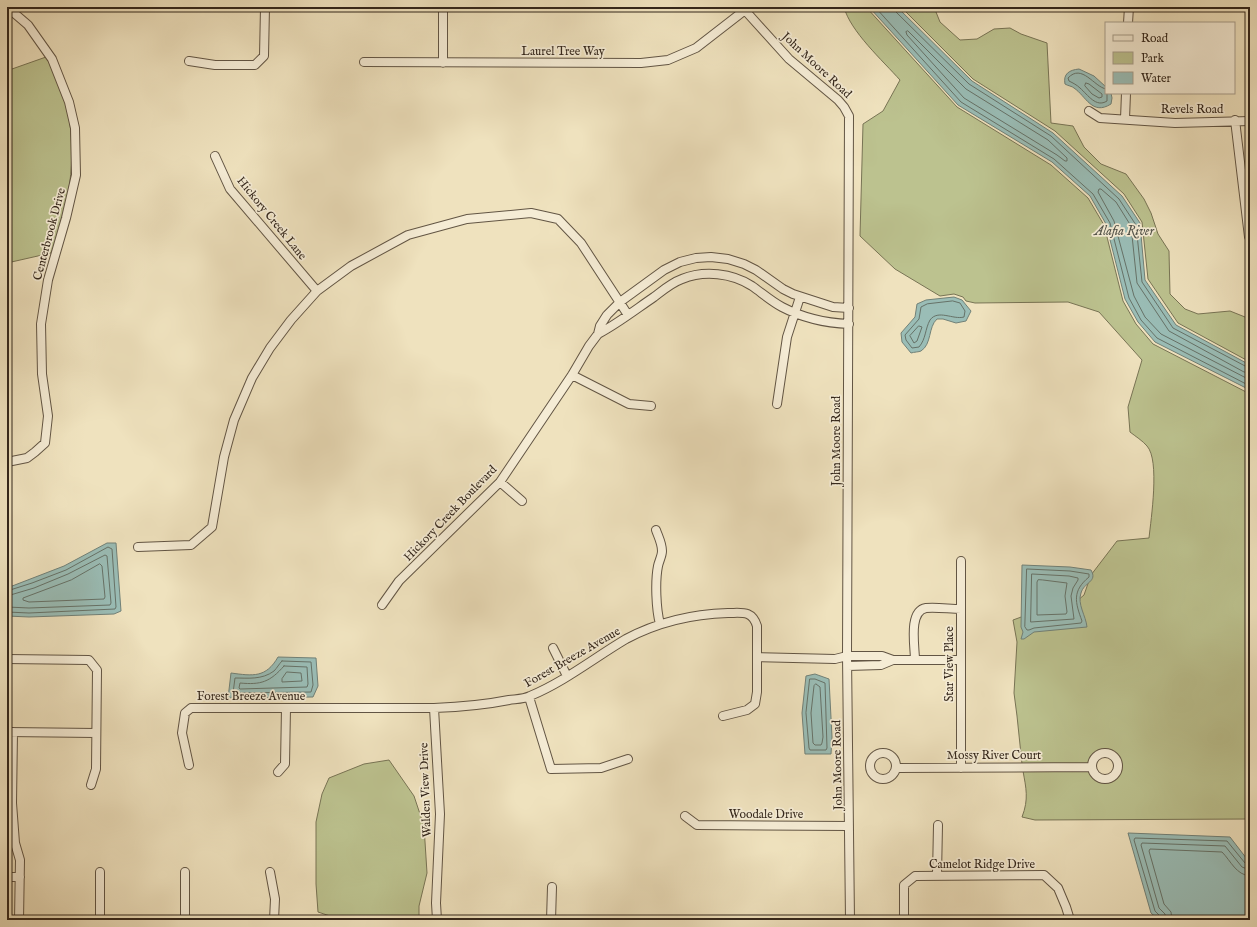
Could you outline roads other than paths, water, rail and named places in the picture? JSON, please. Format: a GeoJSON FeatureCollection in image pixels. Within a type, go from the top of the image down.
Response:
{"type":"FeatureCollection","features":[{"type":"Feature","properties":{"kind":"street","name":"Centerbrook Drive"},"geometry":{"type":"LineString","coordinates":[[7,7],[28,25],[52,59],[69,102],[75,128],[76,175],[66,218],[48,280],[41,324],[42,374],[48,416],[44,443],[27,458],[7,462]]}},
{"type":"Feature","properties":{"kind":"street"},"geometry":{"type":"LineString","coordinates":[[188,60],[215,65],[255,65],[264,56],[265,7]]}},
{"type":"Feature","properties":{"kind":"street"},"geometry":{"type":"LineString","coordinates":[[443,7],[443,63]]}},
{"type":"Feature","properties":{"kind":"street"},"geometry":{"type":"LineString","coordinates":[[1128,22],[1129,7]]}},
{"type":"Feature","properties":{"kind":"street","name":"Laurel Tree Way"},"geometry":{"type":"LineString","coordinates":[[364,62],[641,64],[668,60],[696,48],[744,8]]}},
{"type":"Feature","properties":{"kind":"street","name":"John Moore Road"},"geometry":{"type":"LineString","coordinates":[[744,8],[789,59],[838,100],[847,111],[850,123],[847,656],[850,920]]}},
{"type":"Feature","properties":{"kind":"street"},"geometry":{"type":"LineString","coordinates":[[1126,94],[1126,119]]}},
{"type":"Feature","properties":{"kind":"street","name":"Revels Road"},"geometry":{"type":"LineString","coordinates":[[1089,111],[1100,118],[1175,123],[1235,120],[1250,121]]}},
{"type":"Feature","properties":{"kind":"street"},"geometry":{"type":"LineString","coordinates":[[1235,120],[1249,237]]}},
{"type":"Feature","properties":{"kind":"street","name":"Hickory Creek Lane"},"geometry":{"type":"LineString","coordinates":[[215,156],[230,189],[317,291]]}},
{"type":"Feature","properties":{"kind":"street"},"geometry":{"type":"LineString","coordinates":[[138,547],[191,545],[212,527],[224,457],[234,420],[252,378],[274,342],[317,291],[351,266],[408,235],[467,219],[531,212],[558,219],[581,243],[628,315]]}},
{"type":"Feature","properties":{"kind":"street","name":"Hickory Creek Boulevard"},"geometry":{"type":"LineString","coordinates":[[382,606],[400,581],[500,482],[572,375],[598,334],[603,320],[620,302],[672,266],[684,261],[704,257],[728,259],[756,270],[783,289],[800,297],[833,306],[849,308]]}},
{"type":"Feature","properties":{"kind":"street","name":"Hickory Creek Boulevard"},"geometry":{"type":"LineString","coordinates":[[598,334],[680,280],[695,275],[708,274],[737,278],[780,306],[795,313],[823,322],[849,324]]}},
{"type":"Feature","properties":{"kind":"street"},"geometry":{"type":"LineString","coordinates":[[777,404],[787,337],[800,297]]}},
{"type":"Feature","properties":{"kind":"street"},"geometry":{"type":"LineString","coordinates":[[572,375],[629,404],[651,406]]}},
{"type":"Feature","properties":{"kind":"street"},"geometry":{"type":"LineString","coordinates":[[500,482],[522,501]]}},
{"type":"Feature","properties":{"kind":"street"},"geometry":{"type":"LineString","coordinates":[[656,530],[661,543],[662,551],[658,567],[657,589],[657,613],[660,624]]}},
{"type":"Feature","properties":{"kind":"street","name":"Star View Place"},"geometry":{"type":"LineString","coordinates":[[961,561],[961,768]]}},
{"type":"Feature","properties":{"kind":"street"},"geometry":{"type":"LineString","coordinates":[[915,660],[914,624],[917,613],[926,608],[961,609]]}},
{"type":"Feature","properties":{"kind":"street","name":"Forest Breeze Avenue"},"geometry":{"type":"LineString","coordinates":[[189,765],[182,733],[185,712],[191,708],[469,707],[529,697],[628,639],[660,624],[705,614],[751,614],[755,618],[757,626],[755,704],[747,710],[723,716]]}},
{"type":"Feature","properties":{"kind":"street"},"geometry":{"type":"LineString","coordinates":[[552,648],[567,676]]}},
{"type":"Feature","properties":{"kind":"street"},"geometry":{"type":"LineString","coordinates":[[757,658],[835,659],[847,656],[882,656],[893,660],[961,660]]}},
{"type":"Feature","properties":{"kind":"street"},"geometry":{"type":"LineString","coordinates":[[872,656],[872,665]]}},
{"type":"Feature","properties":{"kind":"street"},"geometry":{"type":"LineString","coordinates":[[7,659],[89,660],[97,670],[96,769],[91,786]]}},
{"type":"Feature","properties":{"kind":"street"},"geometry":{"type":"LineString","coordinates":[[848,666],[881,665],[893,660]]}},
{"type":"Feature","properties":{"kind":"street"},"geometry":{"type":"LineString","coordinates":[[529,697],[551,768],[601,768],[628,759]]}},
{"type":"Feature","properties":{"kind":"street"},"geometry":{"type":"LineString","coordinates":[[278,772],[285,764],[286,708]]}},
{"type":"Feature","properties":{"kind":"street","name":"Walden View Drive"},"geometry":{"type":"LineString","coordinates":[[434,708],[440,814],[436,903],[437,920]]}},
{"type":"Feature","properties":{"kind":"street"},"geometry":{"type":"LineString","coordinates":[[19,920],[20,860],[15,843],[10,803],[10,732],[96,733]]}},
{"type":"Feature","properties":{"kind":"street","name":"Mossy River Court"},"geometry":{"type":"LineString","coordinates":[[896,768],[1092,767]]}},
{"type":"Feature","properties":{"kind":"street","name":"Woodale Drive"},"geometry":{"type":"LineString","coordinates":[[685,816],[697,825],[849,826]]}},
{"type":"Feature","properties":{"kind":"street"},"geometry":{"type":"LineString","coordinates":[[937,875],[938,825]]}},
{"type":"Feature","properties":{"kind":"street"},"geometry":{"type":"LineString","coordinates":[[100,872],[100,920]]}},
{"type":"Feature","properties":{"kind":"street"},"geometry":{"type":"LineString","coordinates":[[184,920],[185,872]]}},
{"type":"Feature","properties":{"kind":"street"},"geometry":{"type":"LineString","coordinates":[[270,872],[275,899],[274,920]]}},
{"type":"Feature","properties":{"kind":"street","name":"Camelot Ridge Drive"},"geometry":{"type":"LineString","coordinates":[[904,920],[904,885],[915,876],[937,875],[1044,875],[1058,888],[1070,920]]}},
{"type":"Feature","properties":{"kind":"street"},"geometry":{"type":"LineString","coordinates":[[7,877],[20,877]]}},
{"type":"Feature","properties":{"kind":"street"},"geometry":{"type":"LineString","coordinates":[[551,920],[552,886]]}},
{"type":"Feature","properties":{"kind":"water","name":"Alafia River"},"geometry":{"type":"Polygon","coordinates":[[[869,7],[897,7],[972,81],[1053,133],[1122,196],[1140,223],[1145,280],[1176,325],[1250,365],[1250,390],[1155,342],[1138,322],[1125,299],[1106,224],[1090,196],[1052,162],[958,105],[869,7]]]}},
{"type":"Feature","properties":{"kind":"water"},"geometry":{"type":"Polygon","coordinates":[[[1079,69],[1094,76],[1105,86],[1105,94],[1111,94],[1111,104],[1099,108],[1094,106],[1090,104],[1073,87],[1065,84],[1066,75],[1072,70],[1079,69]]]}},
{"type":"Feature","properties":{"kind":"water"},"geometry":{"type":"Polygon","coordinates":[[[954,297],[962,300],[971,311],[966,321],[956,323],[943,319],[937,319],[932,326],[929,340],[924,348],[920,351],[911,353],[902,342],[901,333],[915,317],[917,304],[926,300],[954,297]]]}},
{"type":"Feature","properties":{"kind":"water"},"geometry":{"type":"Polygon","coordinates":[[[107,543],[116,543],[121,611],[114,614],[29,617],[7,616],[7,588],[64,566],[107,543]]]}},
{"type":"Feature","properties":{"kind":"water"},"geometry":{"type":"Polygon","coordinates":[[[1022,565],[1070,567],[1091,570],[1093,574],[1092,580],[1085,586],[1080,597],[1087,627],[1034,632],[1024,639],[1021,639],[1023,632],[1021,627],[1022,565]]]}},
{"type":"Feature","properties":{"kind":"water"},"geometry":{"type":"Polygon","coordinates":[[[278,657],[316,658],[318,686],[313,697],[228,698],[231,673],[252,675],[264,672],[269,669],[278,657]]]}},
{"type":"Feature","properties":{"kind":"water"},"geometry":{"type":"Polygon","coordinates":[[[815,674],[829,679],[832,737],[831,754],[805,754],[802,713],[806,676],[815,674]]]}},
{"type":"Feature","properties":{"kind":"water"},"geometry":{"type":"Polygon","coordinates":[[[1128,833],[1230,837],[1250,863],[1250,920],[1159,920],[1151,913],[1128,833]]]}}]}
